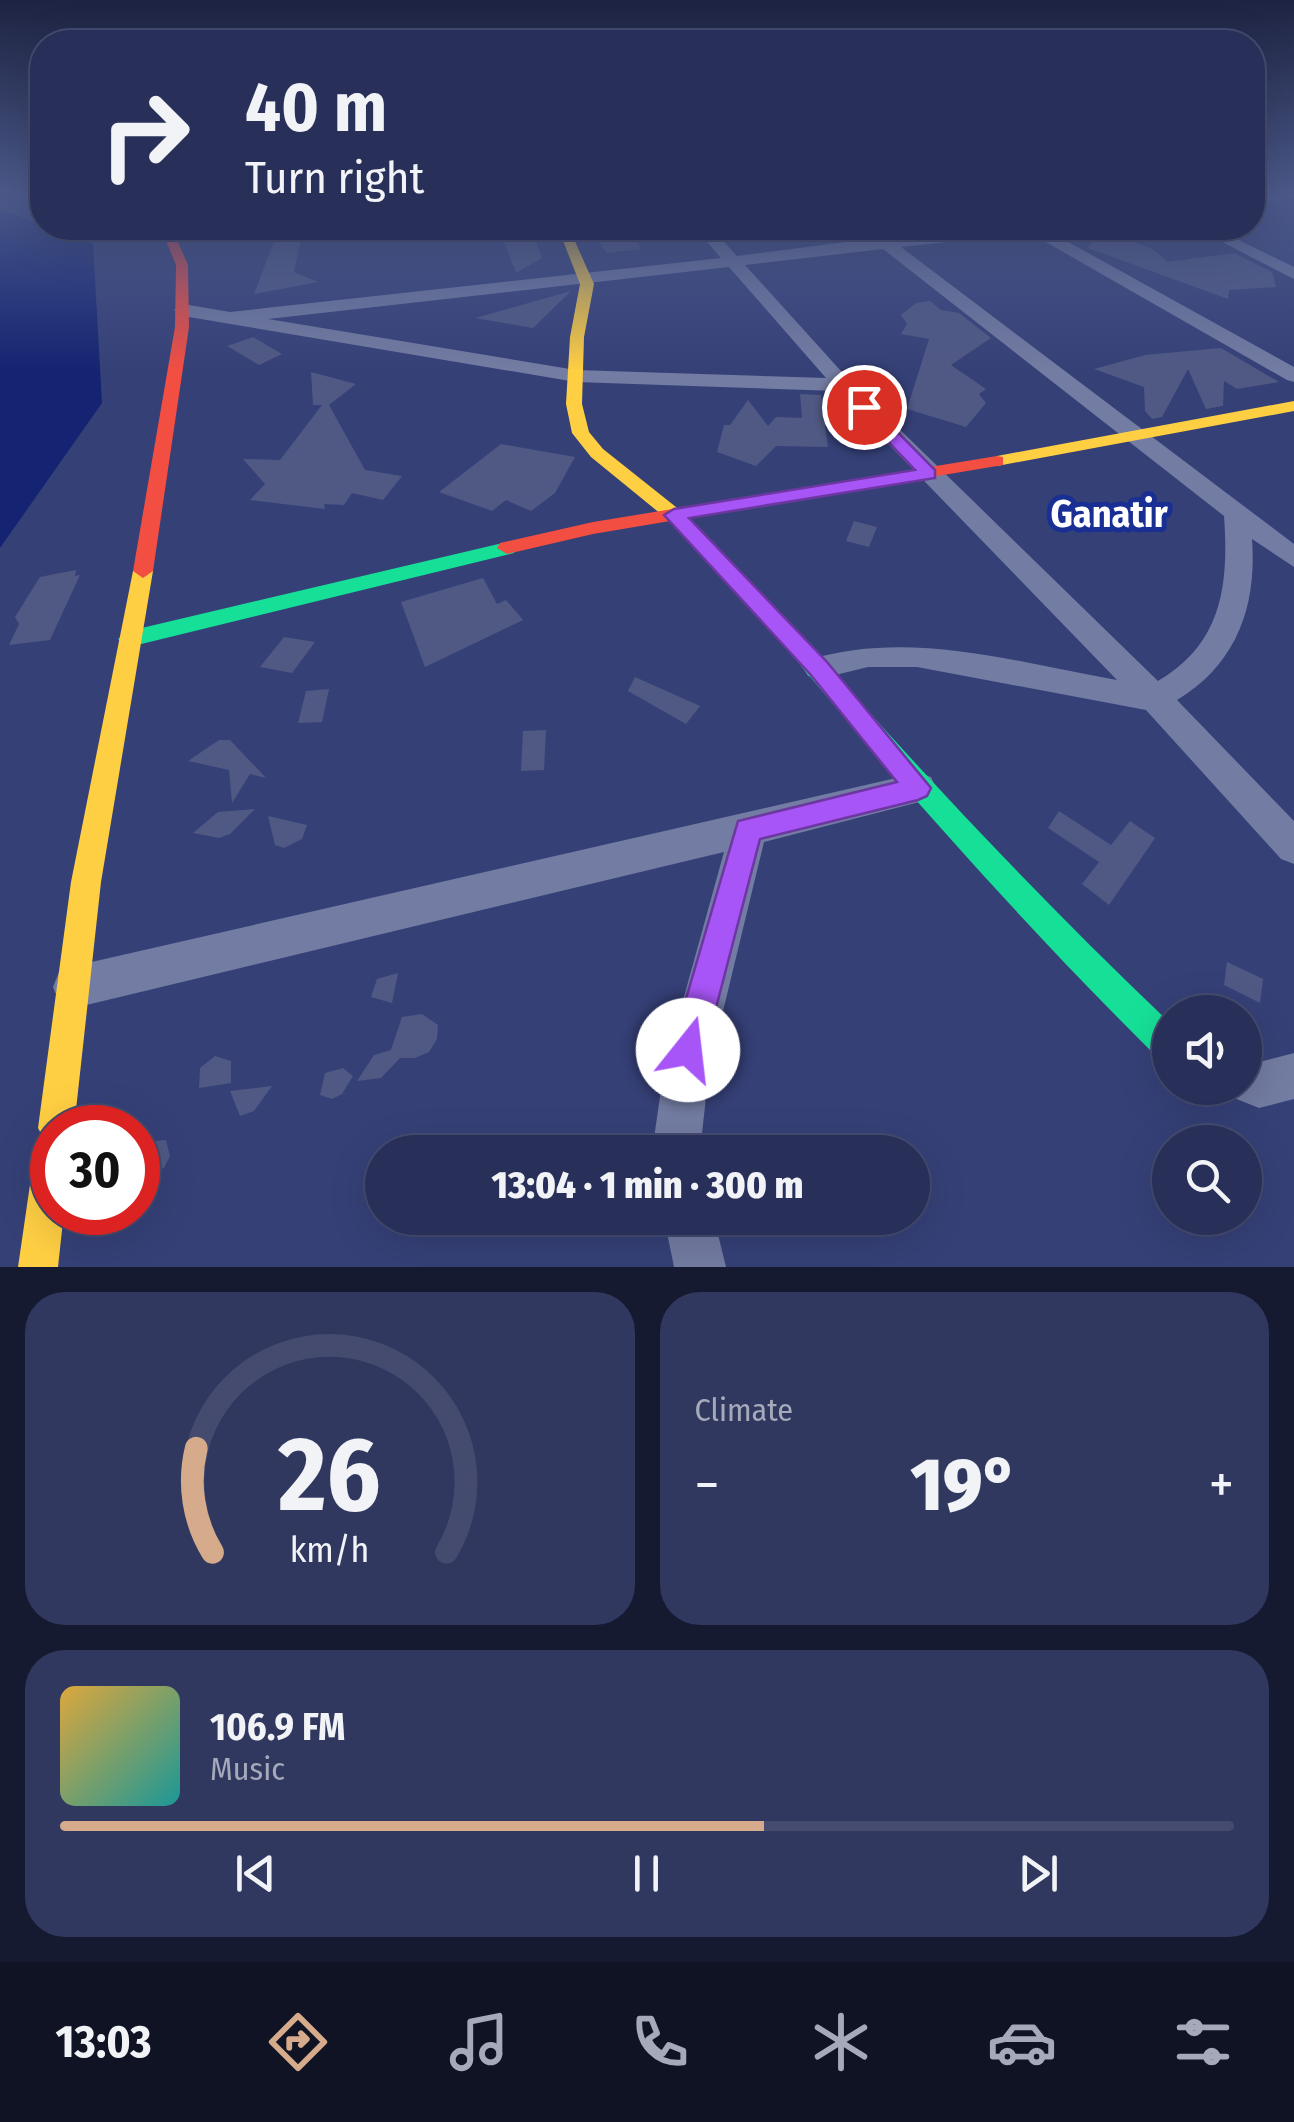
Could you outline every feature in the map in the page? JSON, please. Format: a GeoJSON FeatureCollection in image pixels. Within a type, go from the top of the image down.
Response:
{"type":"FeatureCollection","features":[{"type":"Feature","properties":{"kind":"street"},"geometry":{"type":"LineString","coordinates":[[59,1105],[86,882],[165,452],[183,310],[182,265],[177,253]]}},
{"type":"Feature","properties":{"kind":"street"},"geometry":{"type":"LineString","coordinates":[[574,253],[584,275],[574,404],[582,433],[597,453],[674,515],[818,668],[918,788],[1076,955],[1152,1029]]}},
{"type":"Feature","properties":{"kind":"street"},"geometry":{"type":"LineString","coordinates":[[727,253],[843,385],[1294,847]]}},
{"type":"Feature","properties":{"kind":"street"},"geometry":{"type":"LineString","coordinates":[[233,317],[802,253]]}},
{"type":"Feature","properties":{"kind":"street"},"geometry":{"type":"LineString","coordinates":[[899,253],[1294,558]]}},
{"type":"Feature","properties":{"kind":"street"},"geometry":{"type":"LineString","coordinates":[[1077,253],[1294,376]]}},
{"type":"Feature","properties":{"kind":"street"},"geometry":{"type":"LineString","coordinates":[[1253,253],[1294,274]]}},
{"type":"Feature","properties":{"kind":"street"},"geometry":{"type":"LineString","coordinates":[[183,310],[576,376],[843,385]]}},
{"type":"Feature","properties":{"kind":"street"},"geometry":{"type":"LineString","coordinates":[[129,639],[419,568],[674,515],[928,474],[1294,406]]}},
{"type":"Feature","properties":{"kind":"street"},"geometry":{"type":"LineString","coordinates":[[818,668],[868,656],[917,656],[1153,699],[1205,658],[1235,618],[1243,571],[1236,512]]}},
{"type":"Feature","properties":{"kind":"street"},"geometry":{"type":"LineString","coordinates":[[74,987],[918,788]]}},
{"type":"Feature","properties":{"kind":"street"},"geometry":{"type":"LineString","coordinates":[[677,1135],[679,1091],[688,1050],[739,878],[748,830]]}},
{"type":"Feature","properties":{"kind":"street"},"geometry":{"type":"LineString","coordinates":[[1262,1083],[1294,1076]]}},
{"type":"Feature","properties":{"kind":"street"},"geometry":{"type":"LineString","coordinates":[[38,1267],[42,1235]]}},
{"type":"Feature","properties":{"kind":"street"},"geometry":{"type":"LineString","coordinates":[[693,1235],[700,1267]]}},
{"type":"Feature","properties":{"kind":"shaded area"},"geometry":{"type":"Polygon","coordinates":[[[0,253],[94,253],[102,403],[0,548],[0,253]]]}},
{"type":"Feature","properties":{"kind":"building"},"geometry":{"type":"Polygon","coordinates":[[[269,253],[298,253],[294,272],[318,282],[254,294],[269,253]]]}},
{"type":"Feature","properties":{"kind":"building"},"geometry":{"type":"Polygon","coordinates":[[[508,253],[540,253],[542,258],[516,273],[508,253]]]}},
{"type":"Feature","properties":{"kind":"building"},"geometry":{"type":"Polygon","coordinates":[[[1102,253],[1158,253],[1168,262],[1234,253],[1272,272],[1276,287],[1229,290],[1228,299],[1102,253]]]}},
{"type":"Feature","properties":{"kind":"building"},"geometry":{"type":"Polygon","coordinates":[[[571,291],[533,328],[475,318],[571,291]]]}},
{"type":"Feature","properties":{"kind":"building"},"geometry":{"type":"Polygon","coordinates":[[[930,301],[941,310],[959,313],[991,338],[951,365],[986,389],[979,394],[986,403],[966,427],[907,409],[929,339],[901,334],[907,324],[901,315],[916,303],[930,301]]]}},
{"type":"Feature","properties":{"kind":"building"},"geometry":{"type":"Polygon","coordinates":[[[253,337],[282,354],[259,365],[227,346],[253,337]]]}},
{"type":"Feature","properties":{"kind":"building"},"geometry":{"type":"Polygon","coordinates":[[[1221,348],[1279,382],[1237,389],[1224,381],[1223,406],[1206,409],[1188,369],[1162,417],[1152,419],[1145,411],[1144,387],[1094,369],[1145,355],[1221,348]]]}},
{"type":"Feature","properties":{"kind":"building"},"geometry":{"type":"Polygon","coordinates":[[[311,372],[356,384],[329,405],[365,470],[402,476],[383,500],[352,493],[344,505],[324,504],[325,509],[250,500],[265,484],[243,459],[280,460],[322,405],[313,405],[311,372]]]}},
{"type":"Feature","properties":{"kind":"building"},"geometry":{"type":"Polygon","coordinates":[[[800,394],[821,395],[828,447],[776,446],[756,466],[717,452],[724,425],[730,425],[748,400],[768,426],[776,417],[802,418],[800,394]]]}},
{"type":"Feature","properties":{"kind":"building"},"geometry":{"type":"Polygon","coordinates":[[[501,444],[575,457],[555,493],[531,511],[506,500],[492,511],[439,492],[501,444]]]}},
{"type":"Feature","properties":{"kind":"building"},"geometry":{"type":"Polygon","coordinates":[[[854,521],[877,527],[869,547],[846,541],[854,521]]]}},
{"type":"Feature","properties":{"kind":"building"},"geometry":{"type":"Polygon","coordinates":[[[76,570],[75,576],[80,575],[50,640],[9,645],[19,624],[15,617],[40,577],[76,570]]]}},
{"type":"Feature","properties":{"kind":"building"},"geometry":{"type":"Polygon","coordinates":[[[483,578],[497,604],[506,600],[523,620],[425,667],[401,602],[483,578]]]}},
{"type":"Feature","properties":{"kind":"building"},"geometry":{"type":"Polygon","coordinates":[[[284,637],[315,642],[292,673],[260,667],[284,637]]]}},
{"type":"Feature","properties":{"kind":"building"},"geometry":{"type":"Polygon","coordinates":[[[635,677],[700,706],[686,724],[628,691],[635,677]]]}},
{"type":"Feature","properties":{"kind":"building"},"geometry":{"type":"Polygon","coordinates":[[[329,689],[322,722],[298,723],[306,691],[329,689]]]}},
{"type":"Feature","properties":{"kind":"building"},"geometry":{"type":"Polygon","coordinates":[[[546,730],[544,770],[521,771],[523,731],[546,730]]]}},
{"type":"Feature","properties":{"kind":"building"},"geometry":{"type":"Polygon","coordinates":[[[219,740],[230,740],[266,778],[250,774],[232,803],[229,770],[188,761],[219,740]]]}},
{"type":"Feature","properties":{"kind":"building"},"geometry":{"type":"Polygon","coordinates":[[[255,809],[230,834],[219,838],[193,833],[218,812],[255,809]]]}},
{"type":"Feature","properties":{"kind":"building"},"geometry":{"type":"Polygon","coordinates":[[[1059,811],[1111,845],[1130,821],[1155,838],[1109,905],[1082,884],[1099,862],[1048,828],[1059,811]]]}},
{"type":"Feature","properties":{"kind":"building"},"geometry":{"type":"Polygon","coordinates":[[[268,816],[307,825],[302,839],[284,848],[275,845],[268,816]]]}},
{"type":"Feature","properties":{"kind":"building"},"geometry":{"type":"Polygon","coordinates":[[[1227,962],[1263,979],[1261,995],[1244,995],[1224,985],[1227,962]]]}},
{"type":"Feature","properties":{"kind":"building"},"geometry":{"type":"Polygon","coordinates":[[[398,973],[392,1003],[371,997],[377,979],[398,973]]]}},
{"type":"Feature","properties":{"kind":"building"},"geometry":{"type":"Polygon","coordinates":[[[422,1014],[438,1025],[437,1039],[429,1052],[415,1058],[400,1058],[381,1078],[357,1081],[374,1055],[391,1050],[402,1017],[422,1014]]]}},
{"type":"Feature","properties":{"kind":"building"},"geometry":{"type":"Polygon","coordinates":[[[215,1056],[231,1061],[231,1083],[199,1088],[200,1068],[215,1056]]]}},
{"type":"Feature","properties":{"kind":"building"},"geometry":{"type":"Polygon","coordinates":[[[343,1068],[353,1076],[342,1094],[332,1099],[320,1095],[325,1073],[343,1068]]]}},
{"type":"Feature","properties":{"kind":"building"},"geometry":{"type":"Polygon","coordinates":[[[272,1086],[254,1111],[240,1116],[230,1091],[272,1086]]]}},
{"type":"Feature","properties":{"kind":"building"},"geometry":{"type":"Polygon","coordinates":[[[166,1140],[170,1156],[160,1170],[160,1141],[166,1140]]]}},
{"type":"Feature","properties":{"kind":"traffic: fast"},"geometry":{"type":"LineString","coordinates":[[129,639],[507,548]]}},
{"type":"Feature","properties":{"kind":"traffic: fast"},"geometry":{"type":"LineString","coordinates":[[795,643],[918,788],[1076,955],[1152,1029]]}},
{"type":"Feature","properties":{"kind":"traffic: slow"},"geometry":{"type":"LineString","coordinates":[[574,253],[587,284],[577,337],[574,404],[581,433],[597,453],[674,515],[795,643]]}},
{"type":"Feature","properties":{"kind":"traffic: slow"},"geometry":{"type":"LineString","coordinates":[[997,461],[1294,406]]}},
{"type":"Feature","properties":{"kind":"traffic: slow"},"geometry":{"type":"LineString","coordinates":[[59,1105],[86,882],[143,571]]}},
{"type":"Feature","properties":{"kind":"traffic: slow"},"geometry":{"type":"LineString","coordinates":[[38,1267],[42,1235]]}},
{"type":"Feature","properties":{"kind":"traffic: jam"},"geometry":{"type":"LineString","coordinates":[[143,571],[182,327],[182,265],[177,253]]}},
{"type":"Feature","properties":{"kind":"traffic: jam"},"geometry":{"type":"LineString","coordinates":[[507,548],[593,528],[997,461]]}},
{"type":"Feature","properties":{"kind":"district","name":"Ganatir"},"geometry":{"type":"Point","coordinates":[1109,514]}},
{"type":"Feature","properties":{"kind":"route"},"geometry":{"type":"LineString","coordinates":[[688,1050],[739,878],[748,830],[918,788],[818,668],[674,515],[928,474],[864,407]]}}]}
